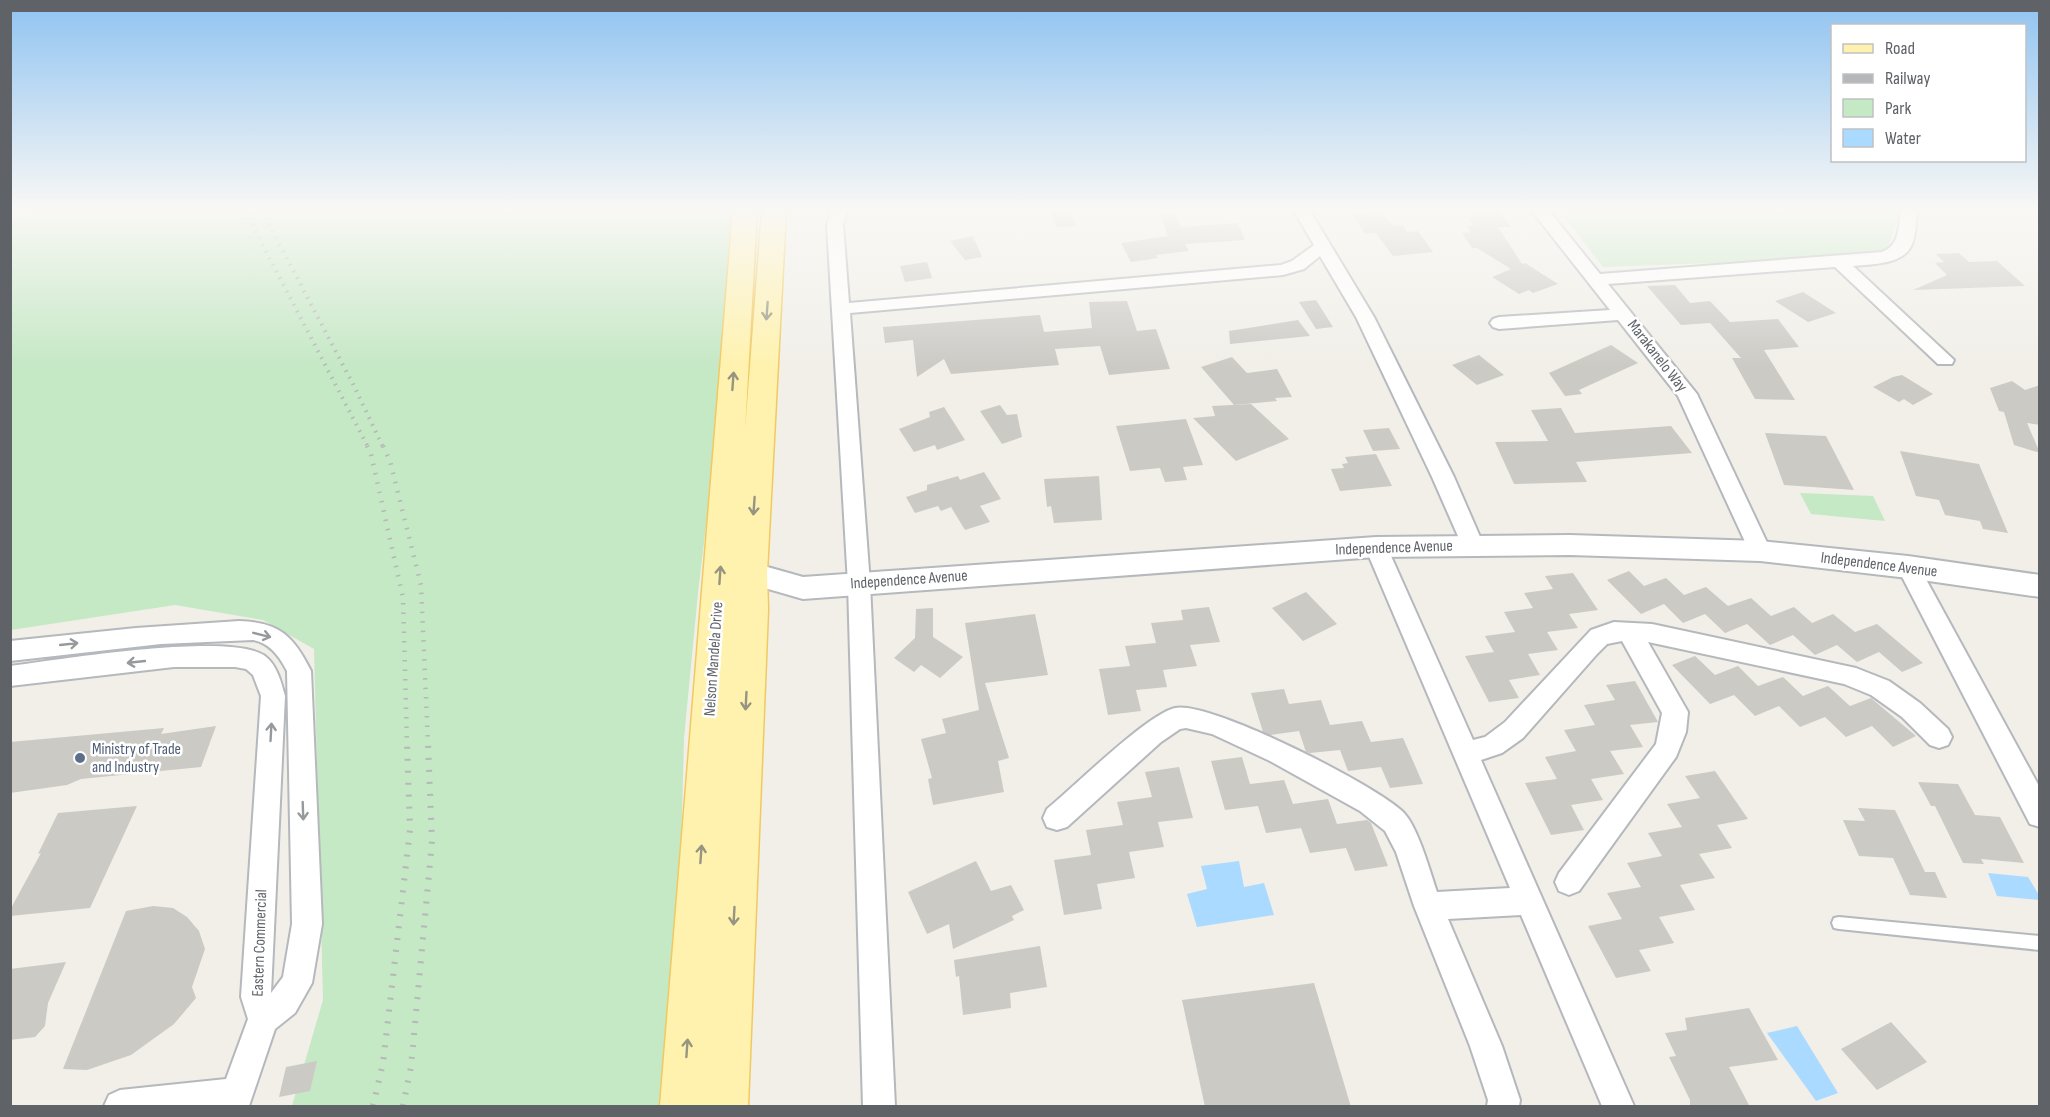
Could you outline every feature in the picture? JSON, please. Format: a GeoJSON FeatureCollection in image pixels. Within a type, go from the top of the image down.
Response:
{"type":"FeatureCollection","features":[{"type":"Feature","properties":{"kind":"main road","name":"Nelson Mandela Drive"},"geometry":{"type":"LineString","coordinates":[[683,1107],[741,263]]}},
{"type":"Feature","properties":{"kind":"main road","name":"Nelson Mandela Drive"},"geometry":{"type":"LineString","coordinates":[[724,1107],[750,573],[771,263]]}},
{"type":"Feature","properties":{"kind":"street"},"geometry":{"type":"LineString","coordinates":[[837,263],[859,584],[879,1107]]}},
{"type":"Feature","properties":{"kind":"street"},"geometry":{"type":"LineString","coordinates":[[839,309],[1283,270],[1300,263]]}},
{"type":"Feature","properties":{"kind":"street"},"geometry":{"type":"LineString","coordinates":[[1332,263],[1365,317],[1443,477],[1473,546]]}},
{"type":"Feature","properties":{"kind":"street","name":"Marakanelo Way"},"geometry":{"type":"LineString","coordinates":[[1582,263],[1687,394],[1760,551]]}},
{"type":"Feature","properties":{"kind":"street"},"geometry":{"type":"LineString","coordinates":[[1596,280],[1824,263]]}},
{"type":"Feature","properties":{"kind":"street"},"geometry":{"type":"LineString","coordinates":[[1840,263],[1945,360]]}},
{"type":"Feature","properties":{"kind":"street"},"geometry":{"type":"LineString","coordinates":[[1499,323],[1623,314]]}},
{"type":"Feature","properties":{"kind":"street","name":"Independence Avenue"},"geometry":{"type":"LineString","coordinates":[[750,573],[803,588],[1376,547],[1570,545],[1760,551],[1908,567],[2040,586]]}},
{"type":"Feature","properties":{"kind":"street"},"geometry":{"type":"LineString","coordinates":[[1376,547],[1618,1107]]}},
{"type":"Feature","properties":{"kind":"street"},"geometry":{"type":"LineString","coordinates":[[1908,567],[2040,815]]}},
{"type":"Feature","properties":{"kind":"street"},"geometry":{"type":"LineString","coordinates":[[750,610],[791,590],[803,588]]}},
{"type":"Feature","properties":{"kind":"street","name":"Eastern Commercial"},"geometry":{"type":"LineString","coordinates":[[10,651],[177,633],[229,631],[265,633],[279,641],[289,652],[299,671],[307,924],[297,983],[284,1002],[263,1019],[256,997],[273,696],[267,673],[253,661],[226,656],[169,658],[10,676]]}},
{"type":"Feature","properties":{"kind":"street"},"geometry":{"type":"LineString","coordinates":[[1465,754],[1493,744],[1514,730],[1599,637],[1614,632],[1629,631],[1673,638],[1847,675],[1880,688],[1911,710],[1939,737]]}},
{"type":"Feature","properties":{"kind":"street"},"geometry":{"type":"LineString","coordinates":[[1569,882],[1667,749],[1673,732],[1674,712],[1629,631]]}},
{"type":"Feature","properties":{"kind":"street"},"geometry":{"type":"LineString","coordinates":[[1058,818],[1152,734],[1174,719],[1186,717],[1217,725],[1279,753],[1370,803],[1395,822],[1409,850],[1428,906],[1486,1046],[1504,1100],[1503,1107]]}},
{"type":"Feature","properties":{"kind":"street"},"geometry":{"type":"LineString","coordinates":[[1428,906],[1529,901]]}},
{"type":"Feature","properties":{"kind":"street"},"geometry":{"type":"LineString","coordinates":[[120,1107],[235,1100],[263,1019]]}},
{"type":"Feature","properties":{"kind":"lane"},"geometry":{"type":"LineString","coordinates":[[1839,923],[2040,943]]}},
{"type":"Feature","properties":{"kind":"green space"},"geometry":{"type":"Polygon","coordinates":[[[11,263],[731,263],[716,442],[684,738],[680,892],[661,1106],[292,1106],[323,1000],[314,649],[263,620],[175,605],[11,630],[11,263]]]}},
{"type":"Feature","properties":{"kind":"green space"},"geometry":{"type":"Polygon","coordinates":[[[1600,263],[1712,263],[1603,267],[1600,263]]]}},
{"type":"Feature","properties":{"kind":"green space"},"geometry":{"type":"Polygon","coordinates":[[[1800,493],[1873,496],[1885,521],[1811,514],[1800,493]]]}},
{"type":"Feature","properties":{"kind":"water"},"geometry":{"type":"Polygon","coordinates":[[[1239,861],[1244,887],[1264,883],[1274,915],[1197,927],[1187,894],[1207,889],[1201,866],[1239,861]]]}},
{"type":"Feature","properties":{"kind":"water"},"geometry":{"type":"Polygon","coordinates":[[[1988,873],[2028,877],[2039,895],[2039,900],[1997,896],[1988,873]]]}},
{"type":"Feature","properties":{"kind":"water"},"geometry":{"type":"Polygon","coordinates":[[[1797,1026],[1838,1093],[1816,1101],[1767,1033],[1797,1026]]]}},
{"type":"Feature","properties":{"kind":"building"},"geometry":{"type":"Polygon","coordinates":[[[927,263],[932,278],[905,282],[900,266],[927,263]]]}},
{"type":"Feature","properties":{"kind":"building"},"geometry":{"type":"Polygon","coordinates":[[[1501,263],[1525,263],[1558,284],[1533,293],[1529,290],[1519,294],[1492,277],[1511,269],[1501,263]]]}},
{"type":"Feature","properties":{"kind":"building"},"geometry":{"type":"Polygon","coordinates":[[[1935,263],[1999,263],[2025,286],[1913,290],[1947,275],[1935,263]]]}},
{"type":"Feature","properties":{"kind":"building"},"geometry":{"type":"Polygon","coordinates":[[[1675,285],[1690,303],[1710,301],[1730,322],[1778,319],[1799,347],[1764,350],[1795,400],[1755,399],[1732,358],[1741,358],[1710,323],[1681,325],[1647,286],[1675,285]]]}},
{"type":"Feature","properties":{"kind":"building"},"geometry":{"type":"Polygon","coordinates":[[[1803,292],[1836,313],[1808,322],[1775,301],[1803,292]]]}},
{"type":"Feature","properties":{"kind":"building"},"geometry":{"type":"Polygon","coordinates":[[[1316,300],[1333,327],[1316,329],[1299,302],[1316,300]]]}},
{"type":"Feature","properties":{"kind":"building"},"geometry":{"type":"Polygon","coordinates":[[[1127,301],[1137,331],[1156,329],[1170,369],[1109,375],[1100,346],[1055,349],[1059,365],[951,374],[944,359],[917,377],[913,340],[885,343],[883,327],[1040,315],[1044,332],[1092,328],[1089,302],[1127,301]]]}},
{"type":"Feature","properties":{"kind":"building"},"geometry":{"type":"Polygon","coordinates":[[[1298,320],[1310,336],[1230,344],[1229,331],[1298,320]]]}},
{"type":"Feature","properties":{"kind":"building"},"geometry":{"type":"Polygon","coordinates":[[[1611,345],[1638,363],[1579,390],[1582,394],[1565,396],[1549,373],[1611,345]]]}},
{"type":"Feature","properties":{"kind":"building"},"geometry":{"type":"Polygon","coordinates":[[[1479,355],[1504,375],[1477,385],[1452,365],[1479,355]]]}},
{"type":"Feature","properties":{"kind":"building"},"geometry":{"type":"Polygon","coordinates":[[[1232,357],[1247,373],[1277,369],[1292,397],[1275,398],[1277,401],[1234,405],[1201,367],[1232,357]]]}},
{"type":"Feature","properties":{"kind":"building"},"geometry":{"type":"Polygon","coordinates":[[[1902,375],[1933,394],[1913,405],[1904,399],[1899,402],[1873,387],[1902,375]]]}},
{"type":"Feature","properties":{"kind":"building"},"geometry":{"type":"Polygon","coordinates":[[[2012,381],[2025,390],[2040,385],[2040,425],[2027,423],[2040,453],[2014,445],[2004,412],[1999,411],[1990,388],[2012,381]]]}},
{"type":"Feature","properties":{"kind":"building"},"geometry":{"type":"Polygon","coordinates":[[[1251,404],[1289,439],[1236,461],[1193,418],[1215,416],[1212,406],[1251,404]]]}},
{"type":"Feature","properties":{"kind":"building"},"geometry":{"type":"Polygon","coordinates":[[[1000,405],[1007,415],[1017,414],[1022,437],[1002,444],[980,411],[1000,405]]]}},
{"type":"Feature","properties":{"kind":"building"},"geometry":{"type":"Polygon","coordinates":[[[944,407],[965,440],[937,450],[935,445],[914,452],[899,429],[930,417],[929,412],[944,407]]]}},
{"type":"Feature","properties":{"kind":"building"},"geometry":{"type":"Polygon","coordinates":[[[1561,408],[1575,433],[1671,426],[1692,453],[1576,462],[1587,482],[1514,484],[1495,442],[1548,441],[1531,410],[1561,408]]]}},
{"type":"Feature","properties":{"kind":"building"},"geometry":{"type":"Polygon","coordinates":[[[1186,419],[1203,465],[1183,467],[1187,480],[1165,482],[1160,468],[1130,471],[1116,426],[1186,419]]]}},
{"type":"Feature","properties":{"kind":"building"},"geometry":{"type":"Polygon","coordinates":[[[1389,428],[1400,449],[1373,451],[1363,430],[1389,428]]]}},
{"type":"Feature","properties":{"kind":"building"},"geometry":{"type":"Polygon","coordinates":[[[1765,433],[1826,436],[1854,490],[1784,485],[1765,433]]]}},
{"type":"Feature","properties":{"kind":"building"},"geometry":{"type":"Polygon","coordinates":[[[1900,451],[1979,464],[2008,533],[1983,529],[1980,521],[1945,515],[1939,500],[1916,496],[1900,451]]]}},
{"type":"Feature","properties":{"kind":"building"},"geometry":{"type":"Polygon","coordinates":[[[1376,454],[1392,486],[1340,491],[1331,469],[1344,468],[1342,464],[1348,463],[1345,457],[1376,454]]]}},
{"type":"Feature","properties":{"kind":"building"},"geometry":{"type":"Polygon","coordinates":[[[984,472],[1001,499],[980,506],[990,522],[965,530],[951,507],[941,511],[938,506],[915,513],[906,497],[927,490],[927,485],[958,476],[960,480],[984,472]]]}},
{"type":"Feature","properties":{"kind":"building"},"geometry":{"type":"Polygon","coordinates":[[[1099,476],[1102,520],[1054,523],[1051,506],[1047,507],[1044,479],[1099,476]]]}},
{"type":"Feature","properties":{"kind":"building"},"geometry":{"type":"Polygon","coordinates":[[[1629,571],[1644,586],[1666,578],[1684,595],[1706,587],[1728,606],[1751,598],[1771,616],[1794,607],[1812,623],[1833,614],[1855,632],[1877,624],[1923,663],[1902,672],[1879,652],[1857,662],[1837,645],[1815,655],[1793,635],[1770,645],[1747,624],[1725,633],[1705,614],[1683,623],[1664,604],[1641,614],[1607,580],[1629,571]]]}},
{"type":"Feature","properties":{"kind":"building"},"geometry":{"type":"Polygon","coordinates":[[[1573,573],[1598,610],[1569,614],[1578,628],[1547,632],[1558,650],[1528,654],[1540,675],[1509,680],[1519,698],[1489,702],[1465,656],[1494,652],[1485,636],[1515,632],[1504,612],[1533,608],[1524,593],[1553,589],[1545,576],[1573,573]]]}},
{"type":"Feature","properties":{"kind":"building"},"geometry":{"type":"Polygon","coordinates":[[[1306,592],[1337,624],[1303,641],[1272,608],[1306,592]]]}},
{"type":"Feature","properties":{"kind":"building"},"geometry":{"type":"Polygon","coordinates":[[[1209,607],[1220,642],[1190,645],[1197,666],[1163,670],[1167,687],[1136,690],[1141,711],[1108,715],[1099,669],[1130,666],[1125,646],[1156,643],[1151,623],[1183,620],[1181,610],[1209,607]]]}},
{"type":"Feature","properties":{"kind":"building"},"geometry":{"type":"Polygon","coordinates":[[[933,608],[933,637],[963,657],[940,678],[921,665],[914,672],[894,658],[915,638],[916,609],[933,608]]]}},
{"type":"Feature","properties":{"kind":"building"},"geometry":{"type":"Polygon","coordinates":[[[1035,614],[1048,675],[985,683],[1009,758],[998,761],[1004,792],[933,805],[928,779],[932,778],[921,739],[946,733],[942,719],[979,710],[965,623],[1035,614]]]}},
{"type":"Feature","properties":{"kind":"building"},"geometry":{"type":"Polygon","coordinates":[[[1695,656],[1715,675],[1738,666],[1758,686],[1783,677],[1803,696],[1828,686],[1850,706],[1871,698],[1916,736],[1893,747],[1872,726],[1846,737],[1825,717],[1800,727],[1779,706],[1755,716],[1734,695],[1710,704],[1672,665],[1695,656]]]}},
{"type":"Feature","properties":{"kind":"building"},"geometry":{"type":"Polygon","coordinates":[[[1635,681],[1658,722],[1630,725],[1643,747],[1610,751],[1624,774],[1591,779],[1603,800],[1571,805],[1584,830],[1551,835],[1525,783],[1557,779],[1545,757],[1576,751],[1564,730],[1595,725],[1584,705],[1615,700],[1606,685],[1635,681]]]}},
{"type":"Feature","properties":{"kind":"building"},"geometry":{"type":"Polygon","coordinates":[[[1284,689],[1289,704],[1321,700],[1330,725],[1362,721],[1371,742],[1403,738],[1423,784],[1390,788],[1381,767],[1348,771],[1340,750],[1306,752],[1299,731],[1270,735],[1263,732],[1251,693],[1284,689]]]}},
{"type":"Feature","properties":{"kind":"building","name":"Ministry of Trade and Industry"},"geometry":{"type":"Polygon","coordinates":[[[216,726],[201,767],[81,779],[67,785],[10,793],[10,742],[164,728],[161,734],[216,726]]]}},
{"type":"Feature","properties":{"kind":"building"},"geometry":{"type":"Polygon","coordinates":[[[1242,757],[1250,784],[1284,780],[1293,804],[1328,799],[1337,824],[1367,820],[1371,823],[1388,866],[1355,871],[1346,848],[1310,853],[1301,828],[1266,833],[1258,806],[1225,810],[1211,761],[1242,757]]]}},
{"type":"Feature","properties":{"kind":"building"},"geometry":{"type":"Polygon","coordinates":[[[1179,767],[1193,818],[1158,822],[1164,847],[1129,852],[1135,878],[1097,884],[1102,909],[1064,915],[1054,860],[1091,855],[1086,830],[1123,825],[1117,802],[1152,797],[1145,772],[1179,767]]]}},
{"type":"Feature","properties":{"kind":"building"},"geometry":{"type":"Polygon","coordinates":[[[1715,771],[1748,819],[1717,825],[1732,848],[1699,854],[1715,878],[1680,885],[1695,910],[1659,917],[1674,943],[1639,950],[1651,971],[1616,978],[1588,926],[1622,919],[1607,893],[1641,887],[1627,863],[1662,856],[1648,833],[1682,827],[1667,804],[1700,798],[1685,776],[1715,771]]]}},
{"type":"Feature","properties":{"kind":"building"},"geometry":{"type":"Polygon","coordinates":[[[1918,782],[1958,784],[1975,815],[2000,817],[2024,863],[1981,859],[1984,864],[1963,863],[1935,806],[1931,806],[1918,782]]]}},
{"type":"Feature","properties":{"kind":"building"},"geometry":{"type":"Polygon","coordinates":[[[137,806],[90,908],[10,916],[10,910],[41,853],[38,854],[58,813],[137,806]]]}},
{"type":"Feature","properties":{"kind":"building"},"geometry":{"type":"Polygon","coordinates":[[[1858,808],[1895,810],[1925,872],[1935,872],[1947,898],[1910,895],[1893,858],[1859,856],[1843,820],[1865,821],[1858,808]]]}},
{"type":"Feature","properties":{"kind":"building"},"geometry":{"type":"Polygon","coordinates":[[[976,861],[991,891],[1011,885],[1024,910],[1012,916],[1014,920],[953,949],[949,924],[927,934],[908,892],[976,861]]]}},
{"type":"Feature","properties":{"kind":"building"},"geometry":{"type":"Polygon","coordinates":[[[153,906],[173,908],[187,917],[199,931],[205,949],[192,987],[196,998],[174,1024],[131,1055],[87,1070],[63,1069],[126,911],[153,906]]]}},
{"type":"Feature","properties":{"kind":"building"},"geometry":{"type":"Polygon","coordinates":[[[1040,946],[1047,987],[1010,993],[1011,1008],[963,1015],[959,976],[956,977],[954,960],[1040,946]]]}},
{"type":"Feature","properties":{"kind":"building"},"geometry":{"type":"Polygon","coordinates":[[[66,962],[48,1003],[45,1026],[35,1037],[10,1040],[10,969],[66,962]]]}},
{"type":"Feature","properties":{"kind":"building"},"geometry":{"type":"Polygon","coordinates":[[[1314,983],[1351,1107],[1205,1107],[1182,1000],[1314,983]]]}},
{"type":"Feature","properties":{"kind":"building"},"geometry":{"type":"Polygon","coordinates":[[[1749,1008],[1778,1060],[1729,1067],[1750,1107],[1690,1107],[1690,1100],[1669,1057],[1676,1056],[1665,1033],[1687,1030],[1685,1018],[1749,1008]]]}},
{"type":"Feature","properties":{"kind":"building"},"geometry":{"type":"Polygon","coordinates":[[[1891,1022],[1927,1062],[1877,1090],[1841,1049],[1891,1022]]]}},
{"type":"Feature","properties":{"kind":"building"},"geometry":{"type":"Polygon","coordinates":[[[317,1061],[310,1091],[279,1097],[286,1067],[317,1061]]]}},
{"type":"Feature","properties":{"kind":"railway"},"geometry":{"type":"LineString","coordinates":[[272,263],[368,447]]}},
{"type":"Feature","properties":{"kind":"railway"},"geometry":{"type":"LineString","coordinates":[[289,263],[354,386],[383,447]]}},
{"type":"Feature","properties":{"kind":"railway"},"geometry":{"type":"LineString","coordinates":[[367,446],[371,454],[403,598],[407,744]]}},
{"type":"Feature","properties":{"kind":"railway"},"geometry":{"type":"LineString","coordinates":[[383,446],[390,461],[421,585],[428,744]]}},
{"type":"Feature","properties":{"kind":"railway"},"geometry":{"type":"LineString","coordinates":[[373,1106],[383,1063],[410,830],[407,743]]}},
{"type":"Feature","properties":{"kind":"railway"},"geometry":{"type":"LineString","coordinates":[[403,1106],[411,1067],[432,841],[428,743]]}},
{"type":"Feature","properties":{"kind":"place","name":"Ministry of Trade and Industry"},"geometry":{"type":"Point","coordinates":[80,758]}}]}
